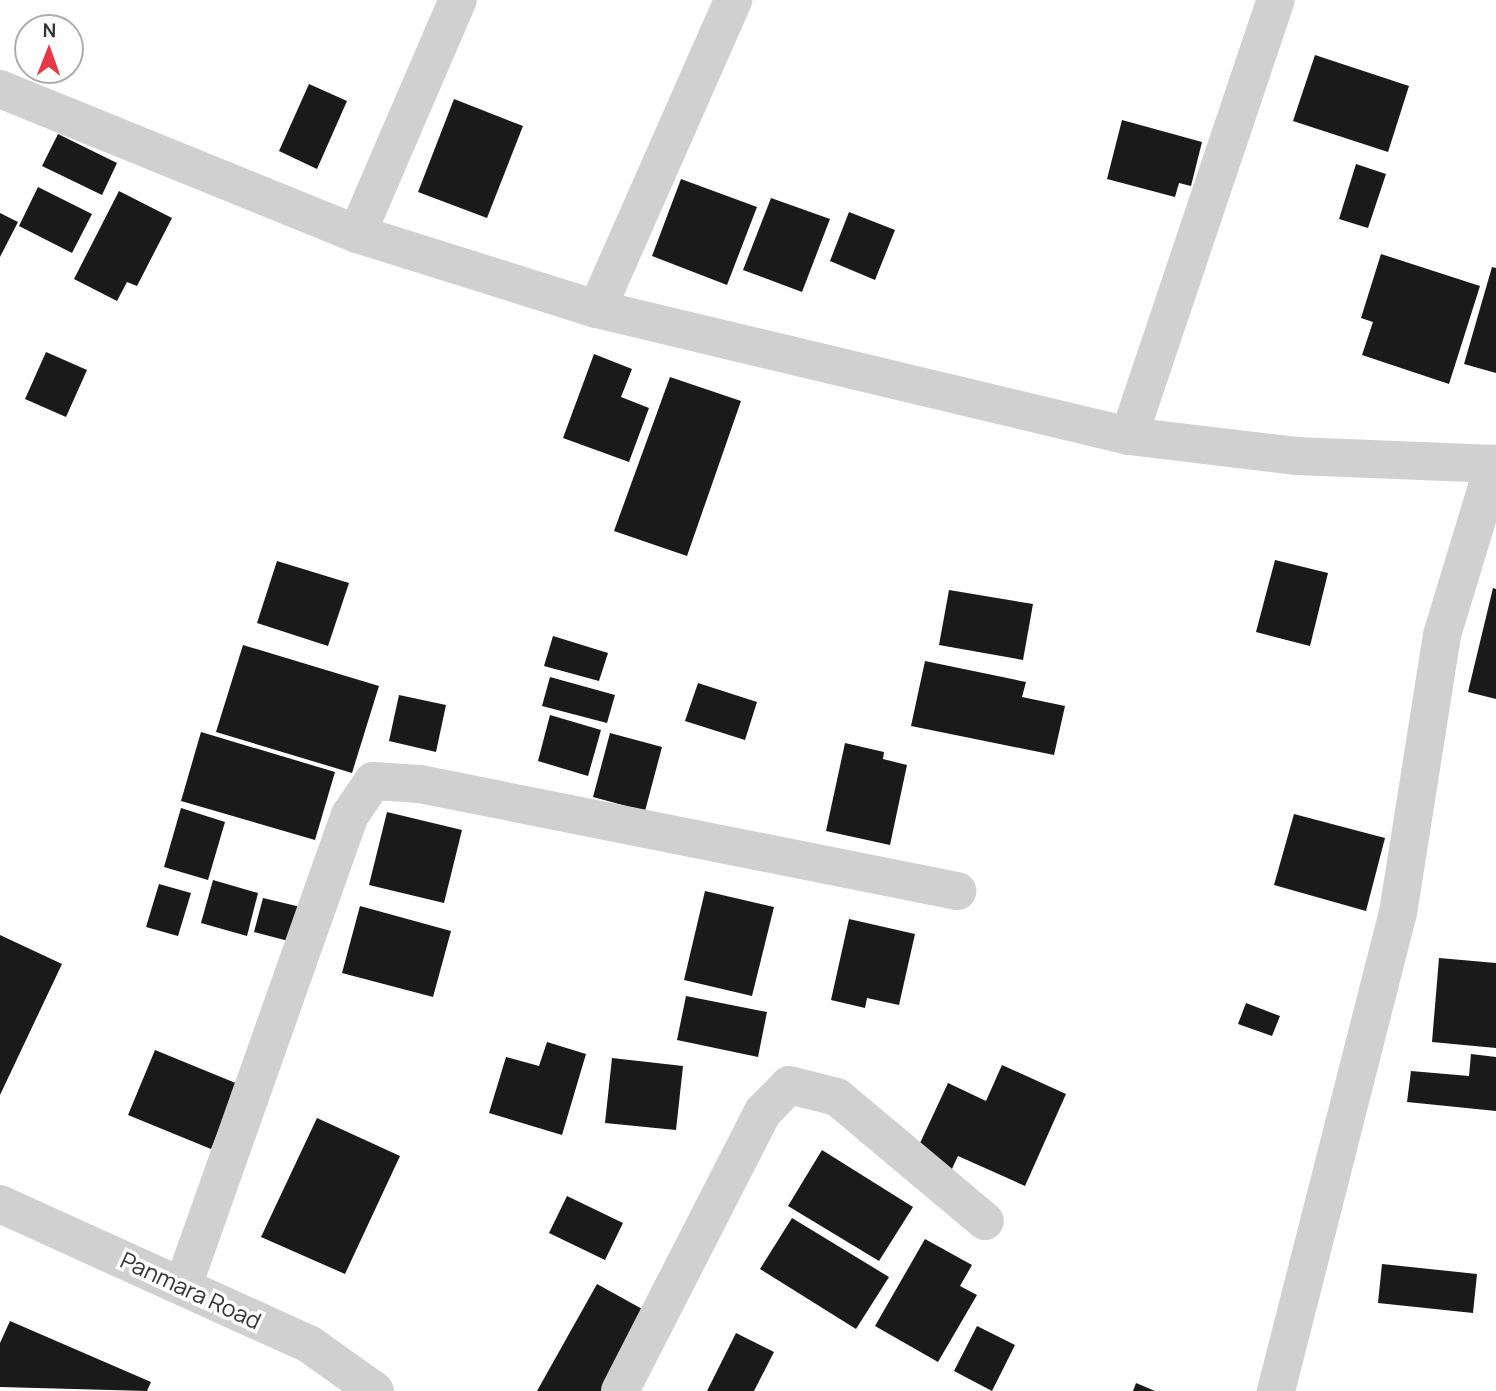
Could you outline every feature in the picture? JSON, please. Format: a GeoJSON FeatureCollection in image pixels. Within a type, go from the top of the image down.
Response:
{"type":"FeatureCollection","features":[{"type":"Feature","properties":{"kind":"street"},"geometry":{"type":"LineString","coordinates":[[357,234],[458,0]]}},
{"type":"Feature","properties":{"kind":"street"},"geometry":{"type":"LineString","coordinates":[[597,309],[733,0]]}},
{"type":"Feature","properties":{"kind":"street"},"geometry":{"type":"LineString","coordinates":[[1129,436],[1276,0]]}},
{"type":"Feature","properties":{"kind":"street"},"geometry":{"type":"LineString","coordinates":[[0,89],[357,234],[597,309],[1129,436],[1296,456],[1495,464],[1442,635],[1398,913],[1276,1391]]}},
{"type":"Feature","properties":{"kind":"street"},"geometry":{"type":"LineString","coordinates":[[183,1286],[350,815],[373,781],[420,784],[957,891]]}},
{"type":"Feature","properties":{"kind":"street"},"geometry":{"type":"LineString","coordinates":[[620,1391],[763,1112],[789,1085],[836,1097],[985,1221]]}},
{"type":"Feature","properties":{"kind":"street","name":"Panmara Road"},"geometry":{"type":"LineString","coordinates":[[0,1203],[309,1344],[375,1391]]}},
{"type":"Feature","properties":{"kind":"building"},"geometry":{"type":"Polygon","coordinates":[[[1315,55],[1409,86],[1388,152],[1293,121],[1315,55]]]}},
{"type":"Feature","properties":{"kind":"building"},"geometry":{"type":"Polygon","coordinates":[[[309,84],[347,101],[317,169],[279,151],[309,84]]]}},
{"type":"Feature","properties":{"kind":"building"},"geometry":{"type":"Polygon","coordinates":[[[454,99],[523,126],[487,218],[418,192],[454,99]]]}},
{"type":"Feature","properties":{"kind":"building"},"geometry":{"type":"Polygon","coordinates":[[[1122,120],[1202,142],[1191,186],[1179,183],[1175,197],[1107,179],[1122,120]]]}},
{"type":"Feature","properties":{"kind":"building"},"geometry":{"type":"Polygon","coordinates":[[[58,134],[117,163],[102,195],[42,166],[58,134]]]}},
{"type":"Feature","properties":{"kind":"building"},"geometry":{"type":"Polygon","coordinates":[[[1356,164],[1386,174],[1368,228],[1339,219],[1356,164]]]}},
{"type":"Feature","properties":{"kind":"building"},"geometry":{"type":"Polygon","coordinates":[[[681,179],[757,207],[727,285],[652,256],[681,179]]]}},
{"type":"Feature","properties":{"kind":"building"},"geometry":{"type":"Polygon","coordinates":[[[38,187],[92,214],[72,253],[19,226],[38,187]]]}},
{"type":"Feature","properties":{"kind":"building"},"geometry":{"type":"Polygon","coordinates":[[[119,191],[172,218],[137,286],[127,282],[117,301],[74,279],[119,191]]]}},
{"type":"Feature","properties":{"kind":"building"},"geometry":{"type":"Polygon","coordinates":[[[771,198],[830,219],[802,292],[743,270],[771,198]]]}},
{"type":"Feature","properties":{"kind":"building"},"geometry":{"type":"Polygon","coordinates":[[[849,212],[895,230],[875,280],[830,261],[849,212]]]}},
{"type":"Feature","properties":{"kind":"building"},"geometry":{"type":"Polygon","coordinates":[[[0,213],[18,222],[0,257],[0,213]]]}},
{"type":"Feature","properties":{"kind":"building"},"geometry":{"type":"Polygon","coordinates":[[[1381,254],[1480,286],[1449,384],[1362,355],[1373,322],[1361,318],[1381,254]]]}},
{"type":"Feature","properties":{"kind":"building"},"geometry":{"type":"Polygon","coordinates":[[[1492,267],[1496,268],[1496,373],[1464,364],[1492,267]]]}},
{"type":"Feature","properties":{"kind":"building"},"geometry":{"type":"Polygon","coordinates":[[[46,352],[87,370],[66,417],[25,399],[46,352]]]}},
{"type":"Feature","properties":{"kind":"building"},"geometry":{"type":"Polygon","coordinates":[[[594,354],[632,369],[621,397],[649,408],[629,462],[563,438],[594,354]]]}},
{"type":"Feature","properties":{"kind":"building"},"geometry":{"type":"Polygon","coordinates":[[[670,377],[741,401],[687,556],[614,531],[670,377]]]}},
{"type":"Feature","properties":{"kind":"building"},"geometry":{"type":"Polygon","coordinates":[[[1275,560],[1328,573],[1310,646],[1256,632],[1275,560]]]}},
{"type":"Feature","properties":{"kind":"building"},"geometry":{"type":"Polygon","coordinates":[[[277,561],[349,583],[328,646],[257,623],[277,561]]]}},
{"type":"Feature","properties":{"kind":"building"},"geometry":{"type":"Polygon","coordinates":[[[1493,588],[1496,589],[1496,699],[1468,692],[1493,588]]]}},
{"type":"Feature","properties":{"kind":"building"},"geometry":{"type":"Polygon","coordinates":[[[949,590],[1033,604],[1023,660],[939,645],[949,590]]]}},
{"type":"Feature","properties":{"kind":"building"},"geometry":{"type":"Polygon","coordinates":[[[553,636],[608,653],[599,681],[544,666],[553,636]]]}},
{"type":"Feature","properties":{"kind":"building"},"geometry":{"type":"Polygon","coordinates":[[[243,645],[379,686],[352,773],[216,732],[243,645]]]}},
{"type":"Feature","properties":{"kind":"building"},"geometry":{"type":"Polygon","coordinates":[[[925,661],[1026,682],[1022,697],[1065,706],[1054,755],[911,726],[925,661]]]}},
{"type":"Feature","properties":{"kind":"building"},"geometry":{"type":"Polygon","coordinates":[[[550,677],[615,695],[607,723],[542,706],[550,677]]]}},
{"type":"Feature","properties":{"kind":"building"},"geometry":{"type":"Polygon","coordinates":[[[698,683],[757,702],[745,740],[685,721],[698,683]]]}},
{"type":"Feature","properties":{"kind":"building"},"geometry":{"type":"Polygon","coordinates":[[[399,695],[446,705],[436,752],[389,741],[399,695]]]}},
{"type":"Feature","properties":{"kind":"building"},"geometry":{"type":"Polygon","coordinates":[[[550,715],[601,730],[588,776],[538,761],[550,715]]]}},
{"type":"Feature","properties":{"kind":"building"},"geometry":{"type":"Polygon","coordinates":[[[201,732],[335,772],[315,840],[181,801],[201,732]]]}},
{"type":"Feature","properties":{"kind":"building"},"geometry":{"type":"Polygon","coordinates":[[[610,733],[662,747],[645,811],[593,797],[610,733]]]}},
{"type":"Feature","properties":{"kind":"building"},"geometry":{"type":"Polygon","coordinates":[[[845,743],[884,752],[883,759],[907,765],[890,845],[826,831],[845,743]]]}},
{"type":"Feature","properties":{"kind":"building"},"geometry":{"type":"Polygon","coordinates":[[[181,808],[225,822],[208,880],[164,867],[181,808]]]}},
{"type":"Feature","properties":{"kind":"building"},"geometry":{"type":"Polygon","coordinates":[[[387,812],[462,830],[444,903],[369,885],[387,812]]]}},
{"type":"Feature","properties":{"kind":"building"},"geometry":{"type":"Polygon","coordinates":[[[1294,814],[1385,838],[1366,911],[1274,885],[1294,814]]]}},
{"type":"Feature","properties":{"kind":"building"},"geometry":{"type":"Polygon","coordinates":[[[213,880],[258,893],[247,936],[201,923],[213,880]]]}},
{"type":"Feature","properties":{"kind":"building"},"geometry":{"type":"Polygon","coordinates":[[[159,884],[191,893],[178,936],[146,927],[159,884]]]}},
{"type":"Feature","properties":{"kind":"building"},"geometry":{"type":"Polygon","coordinates":[[[705,891],[774,907],[752,996],[684,980],[705,891]]]}},
{"type":"Feature","properties":{"kind":"building"},"geometry":{"type":"Polygon","coordinates":[[[263,898],[309,909],[300,944],[254,932],[263,898]]]}},
{"type":"Feature","properties":{"kind":"building"},"geometry":{"type":"Polygon","coordinates":[[[360,906],[451,931],[433,997],[342,973],[360,906]]]}},
{"type":"Feature","properties":{"kind":"building"},"geometry":{"type":"Polygon","coordinates":[[[849,919],[915,934],[899,1005],[867,998],[865,1008],[831,1000],[849,919]]]}},
{"type":"Feature","properties":{"kind":"building"},"geometry":{"type":"Polygon","coordinates":[[[0,935],[62,964],[0,1095],[0,935]]]}},
{"type":"Feature","properties":{"kind":"building"},"geometry":{"type":"Polygon","coordinates":[[[1439,958],[1496,963],[1496,1048],[1432,1042],[1439,958]]]}},
{"type":"Feature","properties":{"kind":"building"},"geometry":{"type":"Polygon","coordinates":[[[686,996],[767,1012],[758,1057],[677,1040],[686,996]]]}},
{"type":"Feature","properties":{"kind":"building"},"geometry":{"type":"Polygon","coordinates":[[[1246,1003],[1280,1016],[1272,1036],[1238,1024],[1246,1003]]]}},
{"type":"Feature","properties":{"kind":"building"},"geometry":{"type":"Polygon","coordinates":[[[547,1042],[586,1054],[562,1135],[489,1113],[506,1057],[539,1066],[547,1042]]]}},
{"type":"Feature","properties":{"kind":"building"},"geometry":{"type":"Polygon","coordinates":[[[155,1050],[238,1084],[211,1149],[128,1115],[155,1050]]]}},
{"type":"Feature","properties":{"kind":"building"},"geometry":{"type":"Polygon","coordinates":[[[1471,1054],[1496,1057],[1496,1111],[1407,1102],[1411,1071],[1469,1076],[1471,1054]]]}},
{"type":"Feature","properties":{"kind":"building"},"geometry":{"type":"Polygon","coordinates":[[[612,1058],[683,1066],[676,1130],[605,1123],[612,1058]]]}},
{"type":"Feature","properties":{"kind":"building"},"geometry":{"type":"Polygon","coordinates":[[[1002,1065],[1066,1094],[1025,1186],[958,1156],[950,1173],[914,1156],[948,1083],[986,1101],[1002,1065]]]}},
{"type":"Feature","properties":{"kind":"building"},"geometry":{"type":"Polygon","coordinates":[[[317,1118],[400,1156],[345,1274],[261,1237],[317,1118]]]}},
{"type":"Feature","properties":{"kind":"building"},"geometry":{"type":"Polygon","coordinates":[[[822,1150],[913,1207],[879,1261],[788,1206],[822,1150]]]}},
{"type":"Feature","properties":{"kind":"building"},"geometry":{"type":"Polygon","coordinates":[[[567,1196],[623,1223],[605,1260],[549,1233],[567,1196]]]}},
{"type":"Feature","properties":{"kind":"building"},"geometry":{"type":"Polygon","coordinates":[[[792,1218],[889,1277],[856,1329],[760,1269],[792,1218]]]}},
{"type":"Feature","properties":{"kind":"building"},"geometry":{"type":"Polygon","coordinates":[[[925,1239],[972,1265],[960,1286],[977,1295],[938,1362],[875,1326],[925,1239]]]}},
{"type":"Feature","properties":{"kind":"building"},"geometry":{"type":"Polygon","coordinates":[[[1382,1264],[1477,1274],[1473,1313],[1378,1303],[1382,1264]]]}},
{"type":"Feature","properties":{"kind":"building"},"geometry":{"type":"Polygon","coordinates":[[[597,1284],[653,1315],[611,1391],[537,1391],[597,1284]]]}},
{"type":"Feature","properties":{"kind":"building"},"geometry":{"type":"Polygon","coordinates":[[[10,1321],[151,1382],[147,1391],[0,1387],[0,1343],[10,1321]]]}},
{"type":"Feature","properties":{"kind":"building"},"geometry":{"type":"Polygon","coordinates":[[[977,1326],[1015,1345],[992,1391],[954,1371],[977,1326]]]}},
{"type":"Feature","properties":{"kind":"building"},"geometry":{"type":"Polygon","coordinates":[[[736,1333],[774,1352],[754,1391],[707,1391],[736,1333]]]}},
{"type":"Feature","properties":{"kind":"building"},"geometry":{"type":"Polygon","coordinates":[[[1136,1383],[1155,1391],[1133,1391],[1136,1383]]]}}]}
